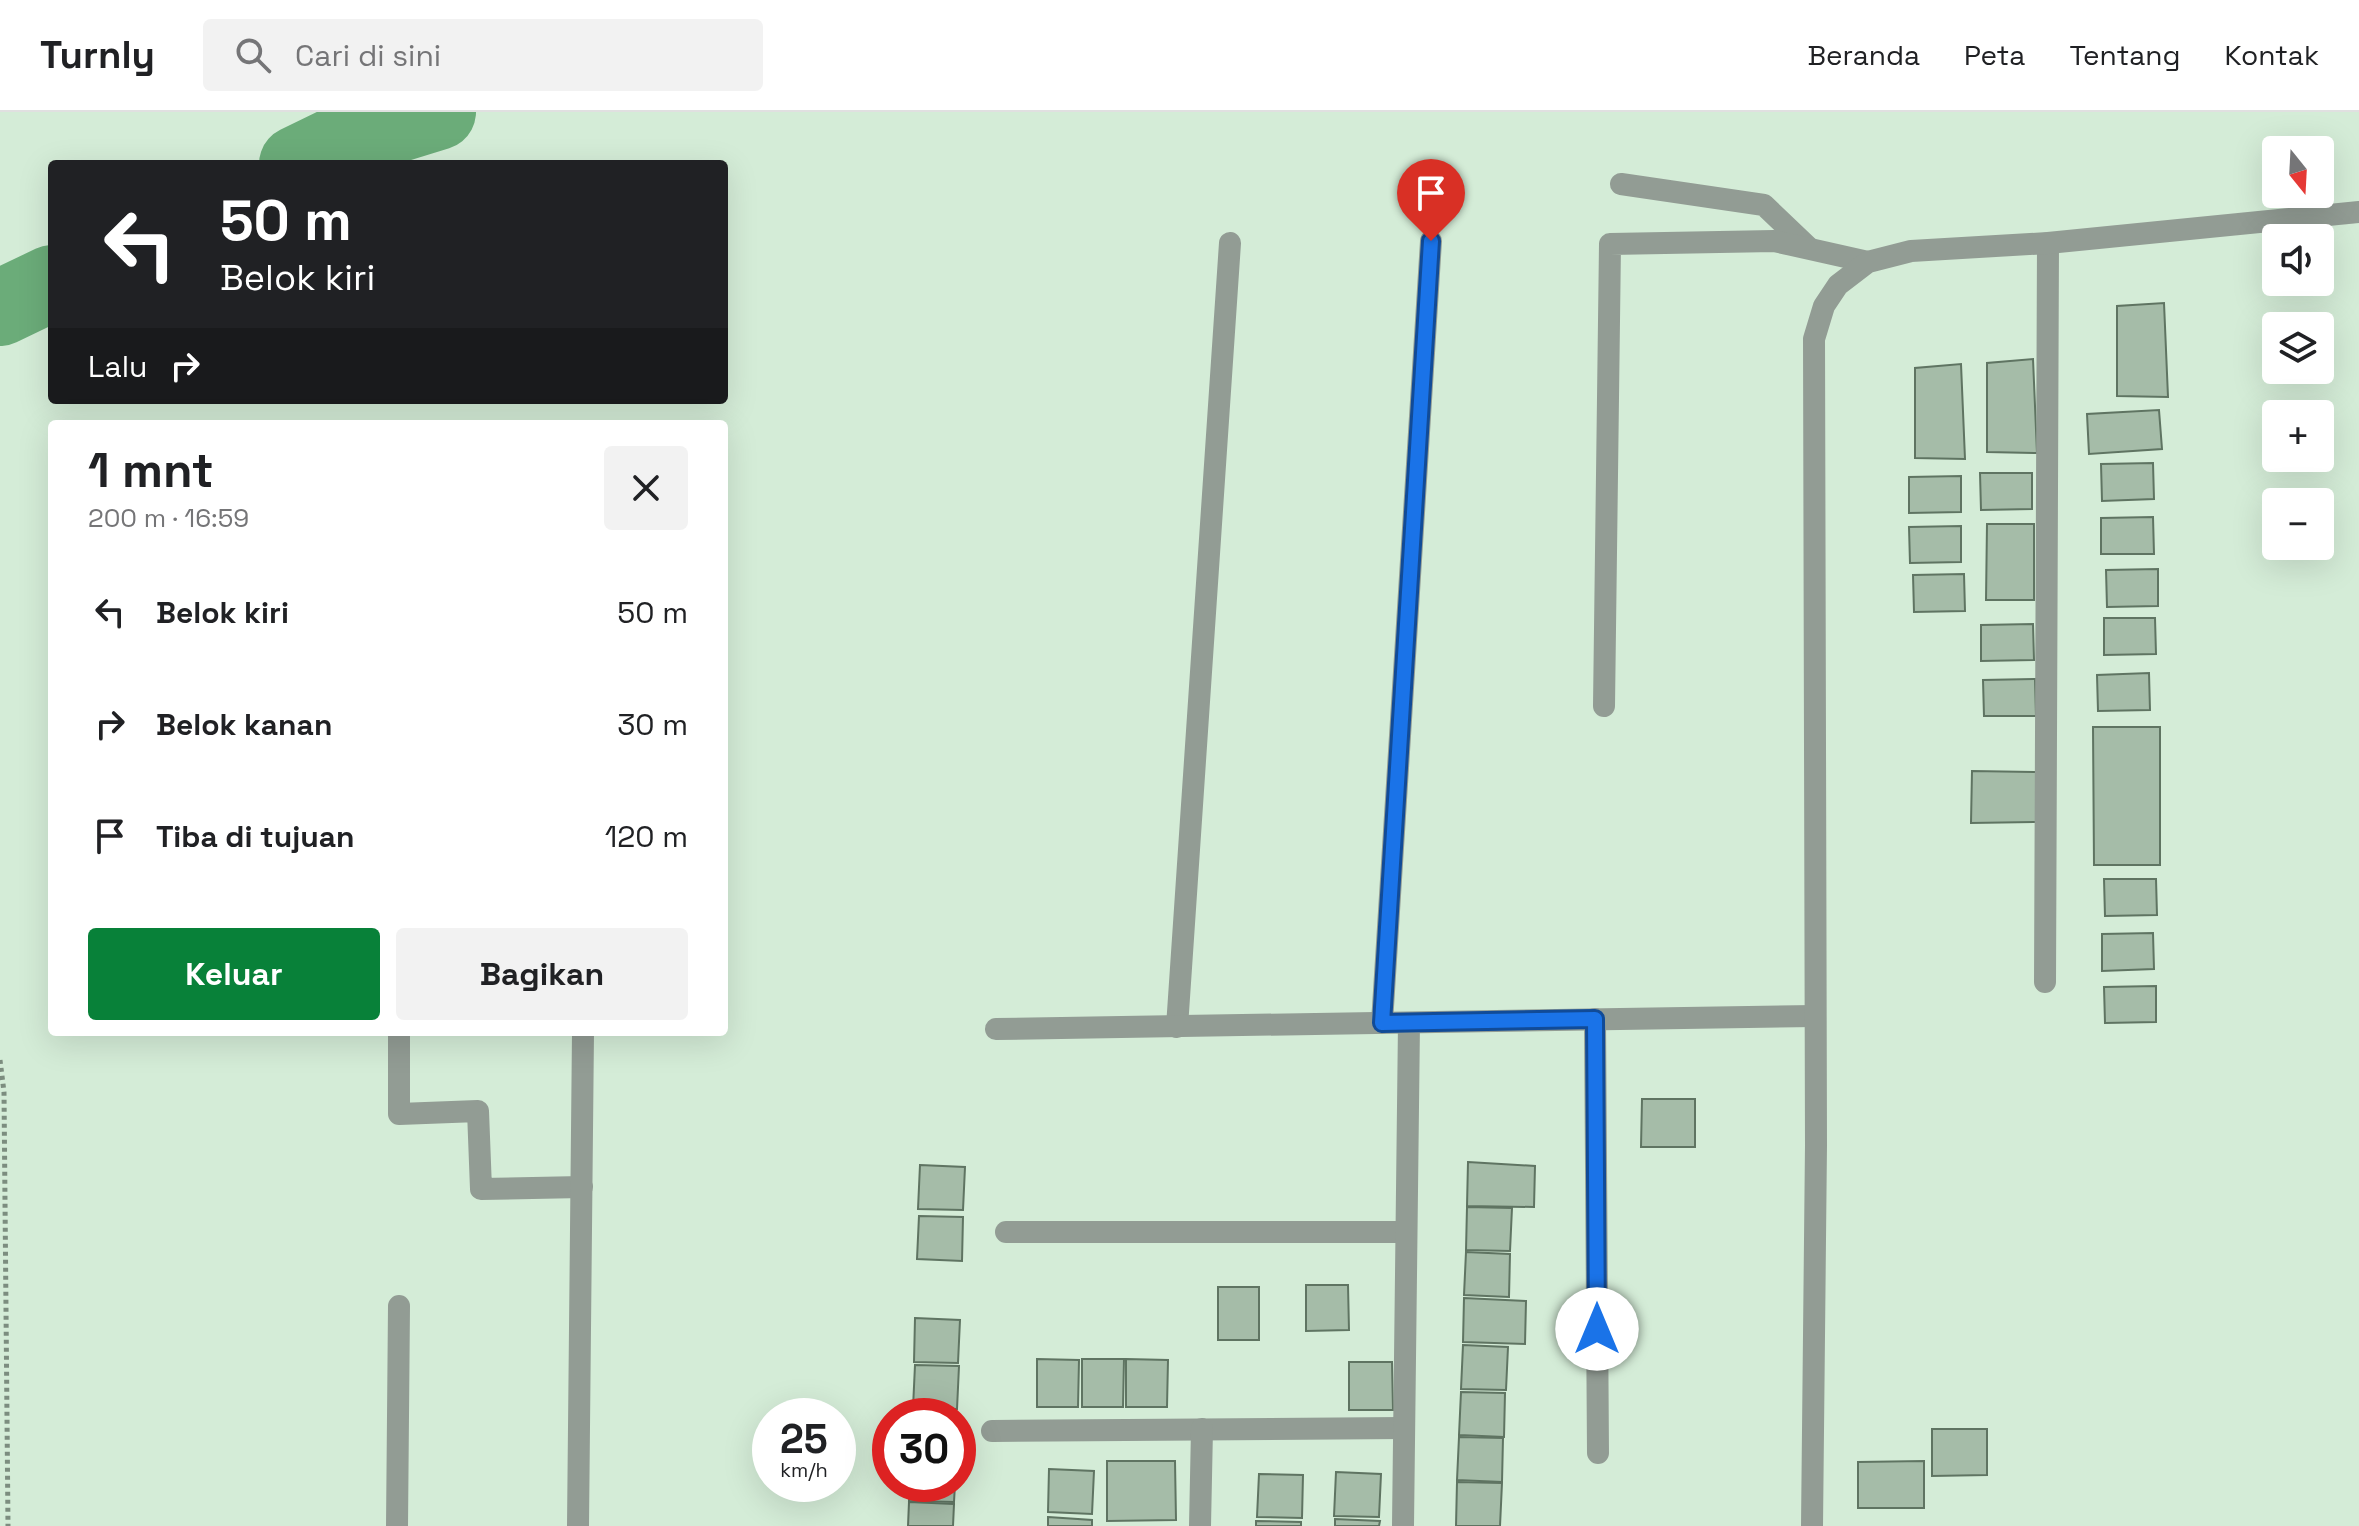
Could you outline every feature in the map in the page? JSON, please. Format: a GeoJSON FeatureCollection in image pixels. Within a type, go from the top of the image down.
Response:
{"type":"FeatureCollection","features":[{"type":"Feature","properties":{"kind":"street"},"geometry":{"type":"LineString","coordinates":[[1621,184],[1764,205],[1810,249]]}},
{"type":"Feature","properties":{"kind":"street"},"geometry":{"type":"LineString","coordinates":[[1812,1526],[1814,339],[1824,306],[1838,285],[1868,262],[1911,251],[2048,243],[2359,212]]}},
{"type":"Feature","properties":{"kind":"street"},"geometry":{"type":"LineString","coordinates":[[1382,1023],[1431,241]]}},
{"type":"Feature","properties":{"kind":"street"},"geometry":{"type":"LineString","coordinates":[[1604,706],[1610,244],[1774,241],[1868,262]]}},
{"type":"Feature","properties":{"kind":"street"},"geometry":{"type":"LineString","coordinates":[[1177,1027],[1230,243]]}},
{"type":"Feature","properties":{"kind":"street"},"geometry":{"type":"LineString","coordinates":[[2045,982],[2048,243]]}},
{"type":"Feature","properties":{"kind":"street"},"geometry":{"type":"LineString","coordinates":[[996,1029],[1815,1016]]}},
{"type":"Feature","properties":{"kind":"street"},"geometry":{"type":"LineString","coordinates":[[1595,1019],[1598,1453]]}},
{"type":"Feature","properties":{"kind":"street"},"geometry":{"type":"LineString","coordinates":[[1403,1526],[1409,1023]]}},
{"type":"Feature","properties":{"kind":"street"},"geometry":{"type":"LineString","coordinates":[[399,1036],[399,1114],[478,1111],[481,1189],[582,1187]]}},
{"type":"Feature","properties":{"kind":"street"},"geometry":{"type":"LineString","coordinates":[[578,1526],[583,1036]]}},
{"type":"Feature","properties":{"kind":"street"},"geometry":{"type":"LineString","coordinates":[[1006,1232],[1405,1232]]}},
{"type":"Feature","properties":{"kind":"street"},"geometry":{"type":"LineString","coordinates":[[397,1526],[399,1306]]}},
{"type":"Feature","properties":{"kind":"street"},"geometry":{"type":"LineString","coordinates":[[992,1431],[1404,1428]]}},
{"type":"Feature","properties":{"kind":"street"},"geometry":{"type":"LineString","coordinates":[[1200,1526],[1202,1429]]}},
{"type":"Feature","properties":{"kind":"path"},"geometry":{"type":"LineString","coordinates":[[0,1060],[4,1092],[8,1526]]}},
{"type":"Feature","properties":{"kind":"building"},"geometry":{"type":"Polygon","coordinates":[[[2164,303],[2168,397],[2117,396],[2117,306],[2164,303]]]}},
{"type":"Feature","properties":{"kind":"building"},"geometry":{"type":"Polygon","coordinates":[[[2033,359],[2037,453],[1987,452],[1987,363],[2033,359]]]}},
{"type":"Feature","properties":{"kind":"building"},"geometry":{"type":"Polygon","coordinates":[[[1961,364],[1965,459],[1915,458],[1915,368],[1961,364]]]}},
{"type":"Feature","properties":{"kind":"building"},"geometry":{"type":"Polygon","coordinates":[[[2159,410],[2162,449],[2089,454],[2087,414],[2159,410]]]}},
{"type":"Feature","properties":{"kind":"building"},"geometry":{"type":"Polygon","coordinates":[[[2153,463],[2154,499],[2102,501],[2101,464],[2153,463]]]}},
{"type":"Feature","properties":{"kind":"building"},"geometry":{"type":"Polygon","coordinates":[[[1980,473],[2032,473],[2032,509],[1981,510],[1980,473]]]}},
{"type":"Feature","properties":{"kind":"building"},"geometry":{"type":"Polygon","coordinates":[[[1961,476],[1961,512],[1909,513],[1909,477],[1961,476]]]}},
{"type":"Feature","properties":{"kind":"building"},"geometry":{"type":"Polygon","coordinates":[[[2153,517],[2154,554],[2101,554],[2101,518],[2153,517]]]}},
{"type":"Feature","properties":{"kind":"building"},"geometry":{"type":"Polygon","coordinates":[[[1987,524],[2034,524],[2034,600],[1986,600],[1987,524]]]}},
{"type":"Feature","properties":{"kind":"building"},"geometry":{"type":"Polygon","coordinates":[[[1961,526],[1961,562],[1910,563],[1909,527],[1961,526]]]}},
{"type":"Feature","properties":{"kind":"building"},"geometry":{"type":"Polygon","coordinates":[[[2158,569],[2158,606],[2107,607],[2106,570],[2158,569]]]}},
{"type":"Feature","properties":{"kind":"building"},"geometry":{"type":"Polygon","coordinates":[[[1964,574],[1965,611],[1914,612],[1913,575],[1964,574]]]}},
{"type":"Feature","properties":{"kind":"building"},"geometry":{"type":"Polygon","coordinates":[[[2104,618],[2155,618],[2156,654],[2104,655],[2104,618]]]}},
{"type":"Feature","properties":{"kind":"building"},"geometry":{"type":"Polygon","coordinates":[[[2033,624],[2034,660],[1981,661],[1981,625],[2033,624]]]}},
{"type":"Feature","properties":{"kind":"building"},"geometry":{"type":"Polygon","coordinates":[[[2149,673],[2150,710],[2098,711],[2097,675],[2149,673]]]}},
{"type":"Feature","properties":{"kind":"building"},"geometry":{"type":"Polygon","coordinates":[[[2035,679],[2036,716],[1984,716],[1983,680],[2035,679]]]}},
{"type":"Feature","properties":{"kind":"building"},"geometry":{"type":"Polygon","coordinates":[[[2093,727],[2160,727],[2160,865],[2094,865],[2093,727]]]}},
{"type":"Feature","properties":{"kind":"building"},"geometry":{"type":"Polygon","coordinates":[[[1972,771],[2037,772],[2036,822],[1971,823],[1972,771]]]}},
{"type":"Feature","properties":{"kind":"building"},"geometry":{"type":"Polygon","coordinates":[[[2104,879],[2156,879],[2157,915],[2105,916],[2104,879]]]}},
{"type":"Feature","properties":{"kind":"building"},"geometry":{"type":"Polygon","coordinates":[[[2153,933],[2154,969],[2102,971],[2102,934],[2153,933]]]}},
{"type":"Feature","properties":{"kind":"building"},"geometry":{"type":"Polygon","coordinates":[[[2156,986],[2156,1022],[2105,1023],[2104,987],[2156,986]]]}},
{"type":"Feature","properties":{"kind":"building"},"geometry":{"type":"Polygon","coordinates":[[[1642,1099],[1695,1099],[1695,1147],[1641,1147],[1642,1099]]]}},
{"type":"Feature","properties":{"kind":"building"},"geometry":{"type":"Polygon","coordinates":[[[1468,1162],[1535,1166],[1534,1207],[1467,1206],[1468,1162]]]}},
{"type":"Feature","properties":{"kind":"building"},"geometry":{"type":"Polygon","coordinates":[[[920,1165],[965,1167],[963,1210],[918,1209],[920,1165]]]}},
{"type":"Feature","properties":{"kind":"building"},"geometry":{"type":"Polygon","coordinates":[[[1467,1207],[1512,1208],[1510,1251],[1466,1250],[1467,1207]]]}},
{"type":"Feature","properties":{"kind":"building"},"geometry":{"type":"Polygon","coordinates":[[[919,1216],[963,1217],[962,1261],[917,1259],[919,1216]]]}},
{"type":"Feature","properties":{"kind":"building"},"geometry":{"type":"Polygon","coordinates":[[[1466,1252],[1510,1254],[1509,1297],[1464,1295],[1466,1252]]]}},
{"type":"Feature","properties":{"kind":"building"},"geometry":{"type":"Polygon","coordinates":[[[1306,1285],[1348,1285],[1349,1330],[1306,1331],[1306,1285]]]}},
{"type":"Feature","properties":{"kind":"building"},"geometry":{"type":"Polygon","coordinates":[[[1218,1287],[1259,1287],[1259,1340],[1218,1340],[1218,1287]]]}},
{"type":"Feature","properties":{"kind":"building"},"geometry":{"type":"Polygon","coordinates":[[[1464,1298],[1526,1301],[1525,1344],[1463,1342],[1464,1298]]]}},
{"type":"Feature","properties":{"kind":"building"},"geometry":{"type":"Polygon","coordinates":[[[915,1318],[960,1320],[958,1363],[914,1362],[915,1318]]]}},
{"type":"Feature","properties":{"kind":"building"},"geometry":{"type":"Polygon","coordinates":[[[1463,1345],[1508,1347],[1506,1390],[1461,1389],[1463,1345]]]}},
{"type":"Feature","properties":{"kind":"building"},"geometry":{"type":"Polygon","coordinates":[[[1037,1359],[1079,1360],[1078,1407],[1037,1407],[1037,1359]]]}},
{"type":"Feature","properties":{"kind":"building"},"geometry":{"type":"Polygon","coordinates":[[[1082,1359],[1124,1359],[1123,1407],[1082,1407],[1082,1359]]]}},
{"type":"Feature","properties":{"kind":"building"},"geometry":{"type":"Polygon","coordinates":[[[1126,1359],[1168,1360],[1167,1407],[1126,1407],[1126,1359]]]}},
{"type":"Feature","properties":{"kind":"building"},"geometry":{"type":"Polygon","coordinates":[[[1349,1362],[1392,1362],[1393,1410],[1349,1410],[1349,1362]]]}},
{"type":"Feature","properties":{"kind":"building"},"geometry":{"type":"Polygon","coordinates":[[[915,1365],[959,1366],[958,1398],[913,1398],[915,1365]]]}},
{"type":"Feature","properties":{"kind":"building"},"geometry":{"type":"Polygon","coordinates":[[[1461,1392],[1505,1393],[1504,1437],[1459,1435],[1461,1392]]]}},
{"type":"Feature","properties":{"kind":"building"},"geometry":{"type":"Polygon","coordinates":[[[1932,1429],[1987,1429],[1987,1475],[1932,1476],[1932,1429]]]}},
{"type":"Feature","properties":{"kind":"building"},"geometry":{"type":"Polygon","coordinates":[[[1459,1437],[1503,1438],[1502,1482],[1457,1480],[1459,1437]]]}},
{"type":"Feature","properties":{"kind":"building"},"geometry":{"type":"Polygon","coordinates":[[[1107,1461],[1175,1461],[1176,1520],[1107,1521],[1107,1461]]]}},
{"type":"Feature","properties":{"kind":"building"},"geometry":{"type":"Polygon","coordinates":[[[1924,1461],[1924,1508],[1858,1508],[1858,1462],[1924,1461]]]}},
{"type":"Feature","properties":{"kind":"building"},"geometry":{"type":"Polygon","coordinates":[[[1049,1469],[1094,1471],[1092,1514],[1048,1512],[1049,1469]]]}},
{"type":"Feature","properties":{"kind":"building"},"geometry":{"type":"Polygon","coordinates":[[[1336,1472],[1381,1474],[1379,1517],[1334,1516],[1336,1472]]]}},
{"type":"Feature","properties":{"kind":"building"},"geometry":{"type":"Polygon","coordinates":[[[1259,1474],[1303,1475],[1302,1518],[1257,1517],[1259,1474]]]}},
{"type":"Feature","properties":{"kind":"building"},"geometry":{"type":"Polygon","coordinates":[[[1457,1482],[1502,1483],[1500,1526],[1456,1526],[1457,1482]]]}},
{"type":"Feature","properties":{"kind":"building"},"geometry":{"type":"Polygon","coordinates":[[[909,1502],[954,1504],[953,1526],[908,1526],[909,1502]]]}},
{"type":"Feature","properties":{"kind":"building"},"geometry":{"type":"Polygon","coordinates":[[[1048,1517],[1092,1520],[1092,1526],[1048,1526],[1048,1517]]]}},
{"type":"Feature","properties":{"kind":"building"},"geometry":{"type":"Polygon","coordinates":[[[1335,1519],[1380,1521],[1379,1526],[1335,1526],[1335,1519]]]}},
{"type":"Feature","properties":{"kind":"building"},"geometry":{"type":"Polygon","coordinates":[[[1256,1521],[1301,1522],[1301,1526],[1256,1526],[1256,1521]]]}},
{"type":"Feature","properties":{"kind":"waterway"},"geometry":{"type":"LineString","coordinates":[[305,160],[344,141],[438,112]]}},
{"type":"Feature","properties":{"kind":"waterway"},"geometry":{"type":"LineString","coordinates":[[0,308],[48,285]]}},
{"type":"Feature","properties":{"kind":"route"},"geometry":{"type":"LineString","coordinates":[[1431,241],[1382,1023],[1595,1019],[1597,1329]]}}]}
